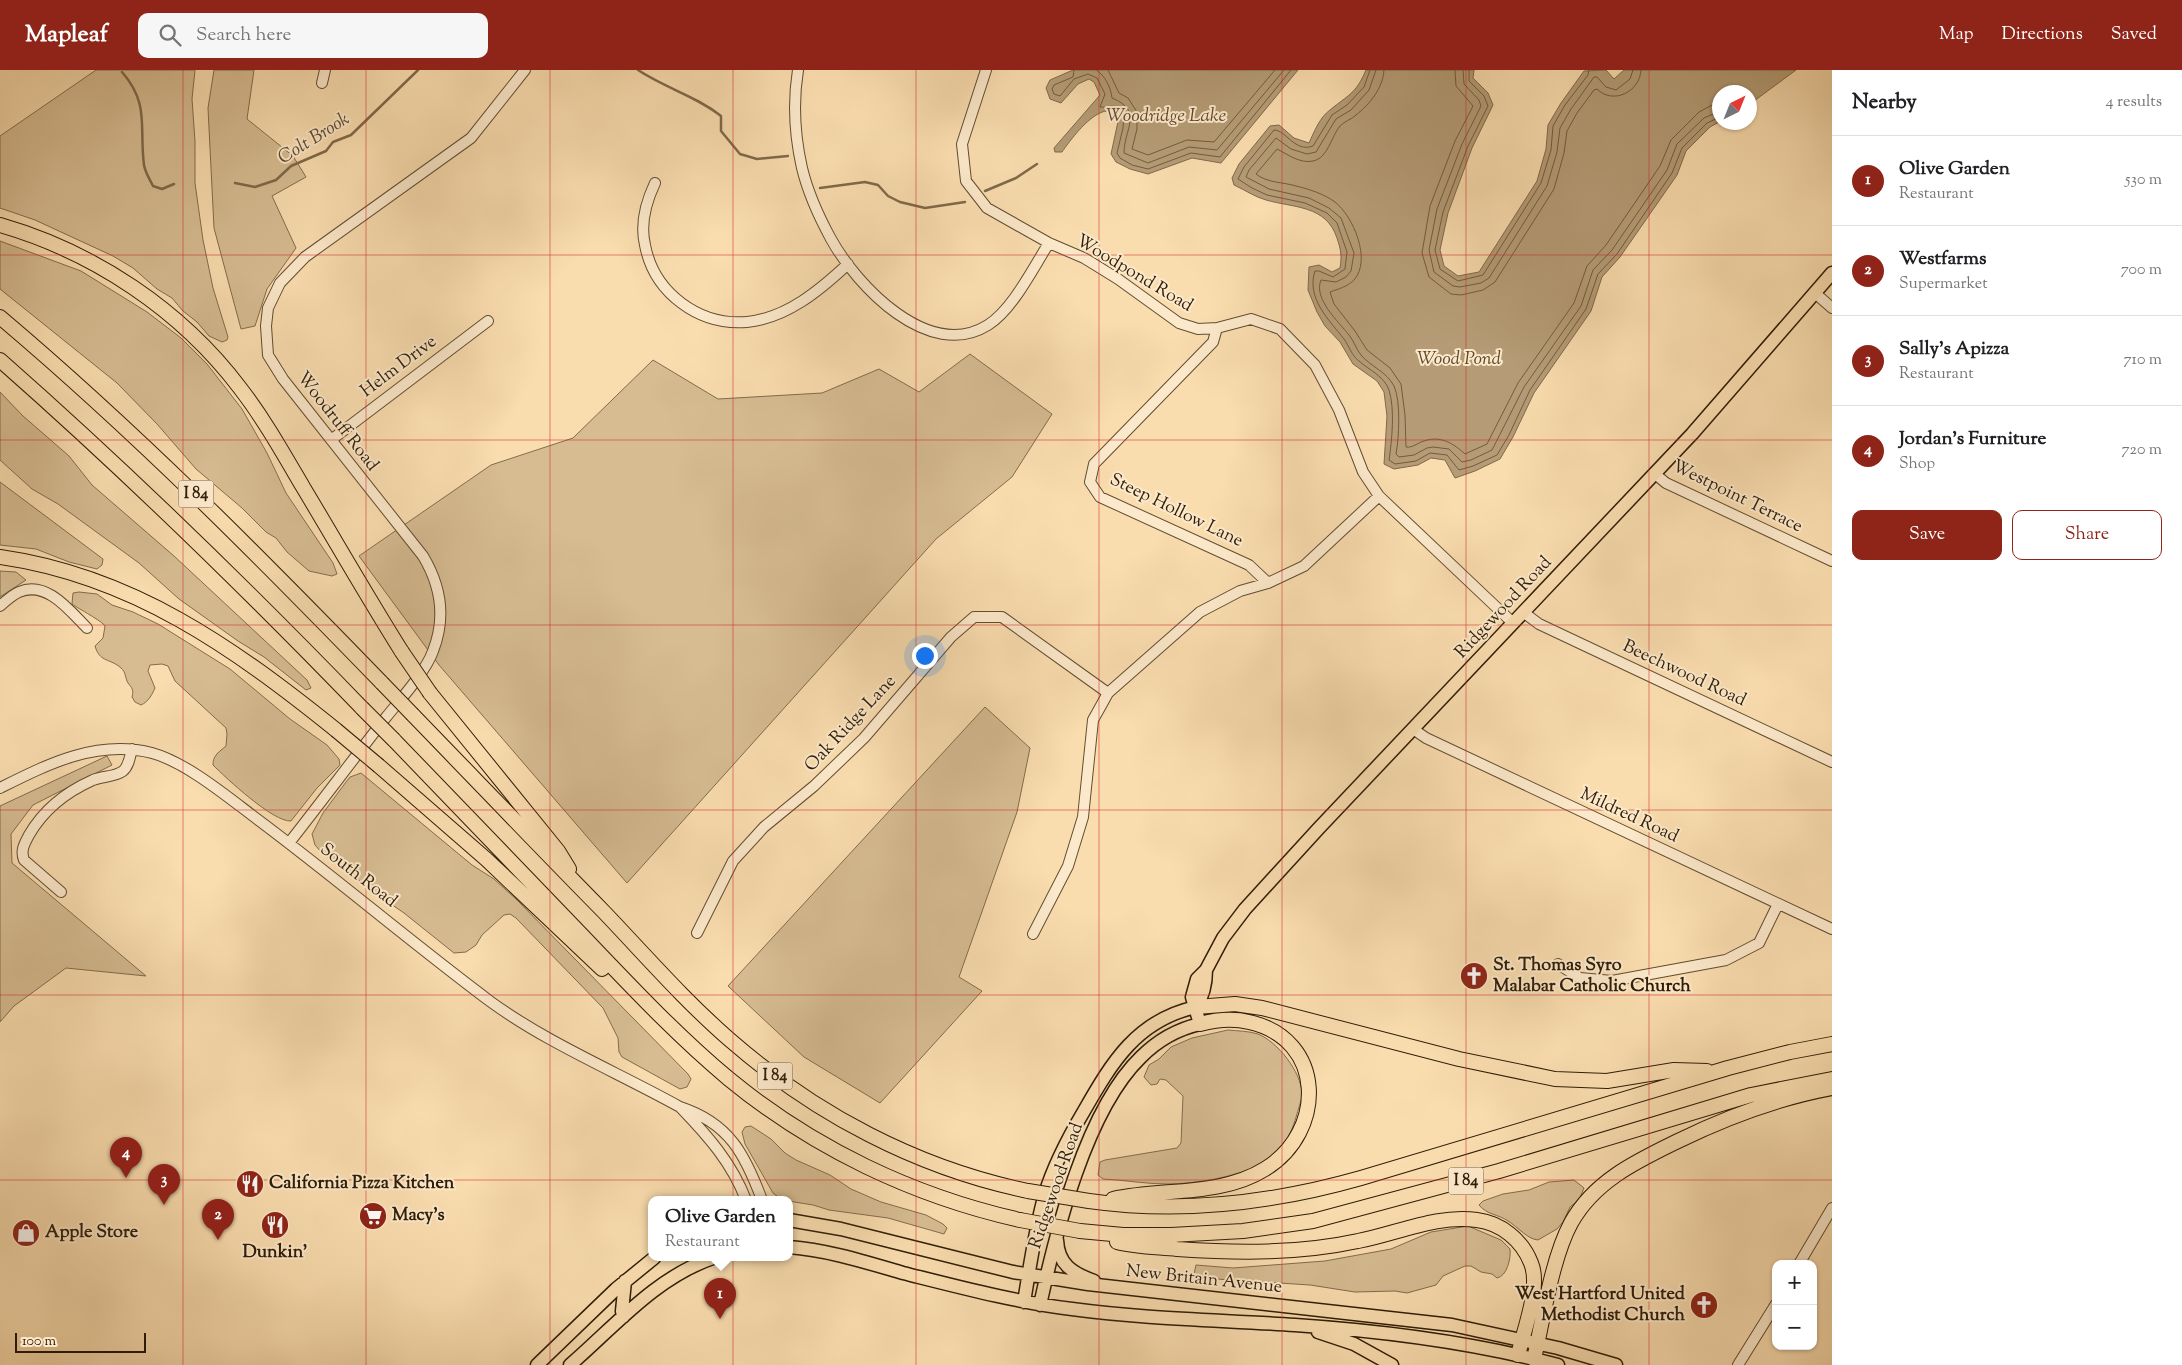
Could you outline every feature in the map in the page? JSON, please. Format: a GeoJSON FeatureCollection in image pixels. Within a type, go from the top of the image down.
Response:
{"type":"FeatureCollection","features":[{"type":"Feature","properties":{"kind":"highway"},"geometry":{"type":"LineString","coordinates":[[0,225],[50,242],[118,278],[169,315],[213,356],[240,388],[266,425],[402,652],[430,693],[558,851],[574,882]]}},
{"type":"Feature","properties":{"kind":"highway","name":"I 84"},"geometry":{"type":"LineString","coordinates":[[0,317],[97,402],[211,509],[711,1022],[757,1063],[792,1088],[850,1124],[906,1153],[976,1178],[1028,1191],[1093,1202],[1144,1206],[1210,1205],[1262,1200],[1310,1192],[1773,1056],[1832,1044]]}},
{"type":"Feature","properties":{"kind":"highway","name":"I 84"},"geometry":{"type":"LineString","coordinates":[[0,360],[168,513],[252,594],[643,998],[691,1045],[768,1109],[804,1134],[902,1183],[973,1209],[1086,1232],[1146,1236],[1258,1229],[1313,1221],[1499,1172],[1751,1095],[1832,1079]]}},
{"type":"Feature","properties":{"kind":"highway"},"geometry":{"type":"LineString","coordinates":[[0,556],[41,564],[86,577],[134,596],[165,611],[237,654],[336,730],[379,766],[486,859],[599,966],[643,998]]}},
{"type":"Feature","properties":{"kind":"highway"},"geometry":{"type":"LineString","coordinates":[[1196,1006],[1235,1004],[1262,1008],[1459,1059],[1555,1079],[1600,1082],[1636,1078],[1674,1070],[1718,1072]]}},
{"type":"Feature","properties":{"kind":"highway"},"geometry":{"type":"LineString","coordinates":[[1093,1202],[1189,1190],[1235,1182],[1275,1163],[1286,1154],[1298,1138],[1308,1112],[1310,1089],[1302,1062],[1289,1044],[1271,1030],[1250,1022],[1224,1020],[1200,1024]]}},
{"type":"Feature","properties":{"kind":"highway"},"geometry":{"type":"LineString","coordinates":[[1533,1362],[1564,1238],[1577,1213],[1599,1188],[1631,1165],[1722,1121],[1779,1100],[1832,1088]]}},
{"type":"Feature","properties":{"kind":"highway"},"geometry":{"type":"LineString","coordinates":[[1086,1232],[1136,1246],[1269,1252],[1318,1248],[1356,1242],[1449,1220],[1467,1219],[1486,1222],[1500,1227],[1512,1236],[1525,1252],[1532,1265],[1535,1284],[1518,1355]]}},
{"type":"Feature","properties":{"kind":"main road","name":"Ridgewood Road"},"geometry":{"type":"LineString","coordinates":[[1040,1305],[1058,1231],[1087,1146],[1122,1079],[1140,1057],[1176,1032],[1200,1024],[1192,994],[1197,979],[1206,970],[1229,930],[1255,898],[1655,474],[1730,392],[1832,273]]}},
{"type":"Feature","properties":{"kind":"main road","name":"Ridgewood Road"},"geometry":{"type":"LineString","coordinates":[[1024,1302],[1041,1209],[1056,1162],[1110,1066],[1126,1046],[1146,1029],[1166,1017],[1196,1006]]}},
{"type":"Feature","properties":{"kind":"main road","name":"New Britain Avenue"},"geometry":{"type":"LineString","coordinates":[[793,1221],[851,1231],[1028,1276],[1424,1321],[1522,1340],[1616,1365]]}},
{"type":"Feature","properties":{"kind":"main road"},"geometry":{"type":"LineString","coordinates":[[1058,1231],[1060,1256],[1067,1267],[1081,1276],[1112,1287]]}},
{"type":"Feature","properties":{"kind":"main road","name":"New Britain Avenue"},"geometry":{"type":"LineString","coordinates":[[793,1247],[833,1254],[1040,1305],[1116,1314],[1294,1325],[1418,1337],[1518,1355],[1533,1362],[1558,1365]]}},
{"type":"Feature","properties":{"kind":"main road"},"geometry":{"type":"LineString","coordinates":[[538,1365],[625,1281],[650,1261]]}},
{"type":"Feature","properties":{"kind":"main road"},"geometry":{"type":"LineString","coordinates":[[570,1365],[623,1317],[673,1277],[707,1261]]}},
{"type":"Feature","properties":{"kind":"main road"},"geometry":{"type":"LineString","coordinates":[[623,1317],[625,1281]]}},
{"type":"Feature","properties":{"kind":"main road"},"geometry":{"type":"LineString","coordinates":[[1294,1325],[1354,1344],[1392,1365]]}},
{"type":"Feature","properties":{"kind":"street"},"geometry":{"type":"LineString","coordinates":[[322,82],[325,70]]}},
{"type":"Feature","properties":{"kind":"street","name":"Woodruff Road"},"geometry":{"type":"LineString","coordinates":[[289,843],[410,687],[433,652],[441,616],[440,598],[432,571],[411,541],[283,379],[268,354],[266,326],[268,308],[276,290],[288,273],[305,257],[471,138],[525,70]]}},
{"type":"Feature","properties":{"kind":"street"},"geometry":{"type":"LineString","coordinates":[[798,70],[795,89],[796,121],[802,168],[814,206],[831,240],[848,264],[877,298],[905,320],[924,329],[945,335],[960,334],[988,325],[1004,310],[1049,243]]}},
{"type":"Feature","properties":{"kind":"street","name":"Woodpond Road"},"geometry":{"type":"LineString","coordinates":[[986,70],[962,144],[966,181],[987,208],[1049,243],[1084,258],[1118,279],[1178,323],[1198,329],[1217,328],[1251,319],[1280,329],[1315,365],[1339,410],[1363,472],[1379,496],[1513,623]]}},
{"type":"Feature","properties":{"kind":"street"},"geometry":{"type":"LineString","coordinates":[[655,183],[647,200],[644,217],[644,245],[652,267],[664,287],[681,304],[701,316],[721,321],[748,322],[777,314],[804,300],[848,264]]}},
{"type":"Feature","properties":{"kind":"street"},"geometry":{"type":"LineString","coordinates":[[1815,293],[1832,308]]}},
{"type":"Feature","properties":{"kind":"street","name":"Helm Drive"},"geometry":{"type":"LineString","coordinates":[[331,440],[488,321]]}},
{"type":"Feature","properties":{"kind":"street","name":"Steep Hollow Lane"},"geometry":{"type":"LineString","coordinates":[[1217,328],[1213,342],[1094,464],[1090,482],[1100,497],[1249,565],[1268,583]]}},
{"type":"Feature","properties":{"kind":"street","name":"Westpoint Terrace"},"geometry":{"type":"LineString","coordinates":[[1655,474],[1666,483],[1832,561]]}},
{"type":"Feature","properties":{"kind":"street"},"geometry":{"type":"LineString","coordinates":[[1032,934],[1068,866],[1083,817],[1093,720],[1108,693],[1200,612],[1240,591],[1268,583],[1304,566],[1379,496]]}},
{"type":"Feature","properties":{"kind":"street"},"geometry":{"type":"LineString","coordinates":[[0,606],[20,592],[38,590],[56,598],[87,628]]}},
{"type":"Feature","properties":{"kind":"street","name":"Beechwood Road"},"geometry":{"type":"LineString","coordinates":[[1523,612],[1539,624],[1832,762]]}},
{"type":"Feature","properties":{"kind":"street","name":"Oak Ridge Lane"},"geometry":{"type":"LineString","coordinates":[[697,933],[734,861],[764,827],[814,786],[864,738],[951,637],[974,616],[1002,617],[1108,693]]}},
{"type":"Feature","properties":{"kind":"street","name":"Mildred Road"},"geometry":{"type":"LineString","coordinates":[[1414,729],[1426,738],[1832,929]]}},
{"type":"Feature","properties":{"kind":"street","name":"South Road"},"geometry":{"type":"LineString","coordinates":[[0,788],[49,764],[86,752],[119,748],[154,753],[190,771],[289,843],[464,981],[519,1021],[680,1107],[706,1117],[727,1134],[744,1161],[760,1196]]}},
{"type":"Feature","properties":{"kind":"street"},"geometry":{"type":"LineString","coordinates":[[61,892],[24,860],[22,854],[23,846],[39,818],[56,801],[95,779],[123,771],[127,767],[132,750]]}},
{"type":"Feature","properties":{"kind":"street"},"geometry":{"type":"LineString","coordinates":[[1558,964],[1580,978],[1612,981],[1726,960],[1759,943],[1778,904]]}},
{"type":"Feature","properties":{"kind":"street","name":"South Road"},"geometry":{"type":"LineString","coordinates":[[680,1107],[720,1151],[730,1165],[744,1196]]}},
{"type":"Feature","properties":{"kind":"street"},"geometry":{"type":"LineString","coordinates":[[1801,1260],[1832,1208]]}},
{"type":"Feature","properties":{"kind":"street"},"geometry":{"type":"LineString","coordinates":[[1738,1365],[1775,1305]]}},
{"type":"Feature","properties":{"kind":"shaded area"},"geometry":{"type":"Polygon","coordinates":[[[96,70],[195,70],[192,99],[195,183],[203,240],[213,288],[228,337],[227,340],[222,342],[209,336],[172,298],[157,289],[133,268],[113,256],[35,220],[0,208],[0,136],[96,70]]]}},
{"type":"Feature","properties":{"kind":"shaded area"},"geometry":{"type":"Polygon","coordinates":[[[214,70],[254,70],[247,119],[293,156],[306,177],[272,196],[296,248],[267,289],[255,326],[241,329],[214,228],[208,108],[214,70]]]}},
{"type":"Feature","properties":{"kind":"shaded area"},"geometry":{"type":"Polygon","coordinates":[[[0,241],[81,271],[147,312],[181,338],[207,364],[242,409],[267,453],[286,493],[333,563],[337,574],[332,576],[309,571],[287,552],[276,538],[266,532],[242,508],[196,469],[157,424],[117,383],[0,289],[0,241]]]}},
{"type":"Feature","properties":{"kind":"shaded area"},"geometry":{"type":"Polygon","coordinates":[[[970,354],[1052,414],[1012,477],[936,539],[627,883],[439,665],[359,556],[491,465],[573,438],[653,360],[718,399],[822,393],[879,369],[919,392],[970,354]]]}},
{"type":"Feature","properties":{"kind":"shaded area"},"geometry":{"type":"Polygon","coordinates":[[[0,392],[23,416],[69,456],[92,485],[174,556],[307,680],[311,688],[306,690],[264,657],[179,599],[139,563],[58,504],[32,489],[0,460],[0,392]]]}},
{"type":"Feature","properties":{"kind":"shaded area"},"geometry":{"type":"Polygon","coordinates":[[[0,482],[103,559],[102,565],[97,569],[69,562],[36,549],[0,545],[0,482]]]}},
{"type":"Feature","properties":{"kind":"shaded area"},"geometry":{"type":"Polygon","coordinates":[[[0,571],[16,572],[26,580],[0,597],[0,571]]]}},
{"type":"Feature","properties":{"kind":"shaded area"},"geometry":{"type":"Polygon","coordinates":[[[73,593],[97,594],[112,605],[133,612],[158,624],[230,669],[290,719],[327,745],[339,759],[340,765],[317,788],[291,821],[283,819],[262,807],[213,765],[215,756],[226,746],[226,728],[175,681],[168,666],[162,664],[150,665],[148,671],[155,688],[150,698],[143,704],[135,702],[132,697],[132,689],[123,670],[103,658],[95,646],[103,638],[105,626],[72,604],[73,593]]]}},
{"type":"Feature","properties":{"kind":"shaded area"},"geometry":{"type":"Polygon","coordinates":[[[985,707],[1030,748],[1017,812],[959,977],[982,991],[880,1103],[804,1057],[728,986],[985,707]]]}},
{"type":"Feature","properties":{"kind":"shaded area"},"geometry":{"type":"Polygon","coordinates":[[[107,756],[112,765],[33,805],[11,834],[12,863],[146,976],[66,968],[14,1006],[0,1022],[0,806],[107,756]]]}},
{"type":"Feature","properties":{"kind":"shaded area"},"geometry":{"type":"Polygon","coordinates":[[[361,773],[472,865],[494,879],[517,900],[688,1074],[691,1079],[687,1087],[680,1089],[622,1057],[619,1052],[618,1038],[603,1008],[510,914],[504,915],[482,935],[476,945],[466,952],[454,953],[404,913],[369,889],[346,869],[322,853],[315,845],[312,834],[323,813],[350,777],[361,773]]]}},
{"type":"Feature","properties":{"kind":"shaded area"},"geometry":{"type":"Polygon","coordinates":[[[1228,1030],[1255,1033],[1266,1038],[1287,1059],[1298,1076],[1302,1098],[1291,1132],[1283,1146],[1271,1158],[1253,1168],[1229,1176],[1203,1181],[1159,1184],[1103,1179],[1098,1175],[1100,1162],[1105,1160],[1177,1148],[1181,1143],[1183,1096],[1166,1080],[1160,1079],[1157,1084],[1151,1085],[1144,1077],[1149,1065],[1159,1059],[1171,1047],[1192,1038],[1228,1030]]]}},
{"type":"Feature","properties":{"kind":"shaded area"},"geometry":{"type":"Polygon","coordinates":[[[751,1126],[771,1139],[785,1153],[796,1160],[830,1175],[851,1189],[881,1202],[926,1215],[943,1224],[947,1228],[944,1234],[888,1218],[829,1210],[793,1202],[793,1196],[777,1196],[773,1193],[745,1144],[742,1132],[745,1127],[751,1126]]]}},
{"type":"Feature","properties":{"kind":"shaded area"},"geometry":{"type":"Polygon","coordinates":[[[1574,1180],[1584,1188],[1579,1200],[1570,1207],[1563,1222],[1557,1229],[1538,1240],[1526,1235],[1508,1221],[1486,1211],[1479,1205],[1483,1201],[1503,1194],[1529,1190],[1549,1182],[1574,1180]]]}},
{"type":"Feature","properties":{"kind":"shaded area"},"geometry":{"type":"Polygon","coordinates":[[[1468,1226],[1501,1240],[1510,1249],[1508,1266],[1500,1277],[1497,1278],[1492,1274],[1481,1272],[1471,1266],[1465,1266],[1443,1276],[1436,1285],[1407,1293],[1395,1291],[1355,1292],[1310,1285],[1201,1278],[1194,1274],[1196,1265],[1233,1268],[1325,1261],[1391,1249],[1431,1232],[1468,1226]]]}},
{"type":"Feature","properties":{"kind":"water","name":"Woodridge Lake"},"geometry":{"type":"Polygon","coordinates":[[[1073,70],[1298,70],[1221,163],[1192,158],[1148,174],[1130,169],[1116,162],[1111,154],[1119,117],[1112,112],[1105,111],[1096,115],[1080,129],[1062,152],[1055,152],[1054,148],[1100,95],[1094,82],[1089,79],[1078,84],[1061,103],[1050,99],[1046,88],[1050,80],[1073,70]]]}},
{"type":"Feature","properties":{"kind":"water","name":"Wood Pond"},"geometry":{"type":"Polygon","coordinates":[[[1366,70],[1474,70],[1473,78],[1488,93],[1493,105],[1472,148],[1448,213],[1440,250],[1444,266],[1458,276],[1479,272],[1537,181],[1546,149],[1548,125],[1584,71],[1606,70],[1614,79],[1624,70],[1796,70],[1757,99],[1757,85],[1712,85],[1712,126],[1686,151],[1677,175],[1620,257],[1602,277],[1591,311],[1534,393],[1500,459],[1455,478],[1445,460],[1431,458],[1418,465],[1394,469],[1384,464],[1387,416],[1384,392],[1377,381],[1353,364],[1340,342],[1325,326],[1308,290],[1309,267],[1319,265],[1332,272],[1340,268],[1340,250],[1332,227],[1325,219],[1308,210],[1266,200],[1254,195],[1234,185],[1232,178],[1239,164],[1270,126],[1279,125],[1294,138],[1309,143],[1326,113],[1347,97],[1366,70]]]}},
{"type":"Feature","properties":{"kind":"waterway","name":"Colt Brook"},"geometry":{"type":"LineString","coordinates":[[235,183],[255,187],[276,180],[291,166],[326,151],[333,142],[351,135],[418,70]]}},
{"type":"Feature","properties":{"kind":"waterway","name":"Colt Brook"},"geometry":{"type":"LineString","coordinates":[[638,70],[701,103],[721,116],[721,131],[740,154],[757,159],[788,156]]}},
{"type":"Feature","properties":{"kind":"waterway","name":"Colt Brook"},"geometry":{"type":"LineString","coordinates":[[122,72],[131,84],[140,105],[145,170],[153,186],[162,189],[174,184]]}},
{"type":"Feature","properties":{"kind":"waterway","name":"Colt Brook"},"geometry":{"type":"LineString","coordinates":[[985,191],[1016,178],[1037,164]]}},
{"type":"Feature","properties":{"kind":"waterway","name":"Colt Brook"},"geometry":{"type":"LineString","coordinates":[[820,188],[865,182],[878,185],[888,196],[900,202],[925,208],[965,202]]}},
{"type":"Feature","properties":{"kind":"place","name":"St. Thomas Syro Malabar Catholic Church"},"geometry":{"type":"Point","coordinates":[1474,976]}},
{"type":"Feature","properties":{"kind":"place","name":"Jordan's Furniture"},"geometry":{"type":"Point","coordinates":[126,1178]}},
{"type":"Feature","properties":{"kind":"place","name":"California Pizza Kitchen"},"geometry":{"type":"Point","coordinates":[250,1184]}},
{"type":"Feature","properties":{"kind":"place","name":"Sally's Apizza"},"geometry":{"type":"Point","coordinates":[164,1205]}},
{"type":"Feature","properties":{"kind":"place","name":"Macy's"},"geometry":{"type":"Point","coordinates":[373,1216]}},
{"type":"Feature","properties":{"kind":"place","name":"Dunkin'"},"geometry":{"type":"Point","coordinates":[275,1225]}},
{"type":"Feature","properties":{"kind":"place","name":"Apple Store"},"geometry":{"type":"Point","coordinates":[26,1233]}},
{"type":"Feature","properties":{"kind":"place","name":"Westfarms"},"geometry":{"type":"Point","coordinates":[218,1240]}},
{"type":"Feature","properties":{"kind":"place","name":"West Hartford United Methodist Church"},"geometry":{"type":"Point","coordinates":[1704,1305]}},
{"type":"Feature","properties":{"kind":"place","name":"Olive Garden"},"geometry":{"type":"Point","coordinates":[720,1319]}}]}
